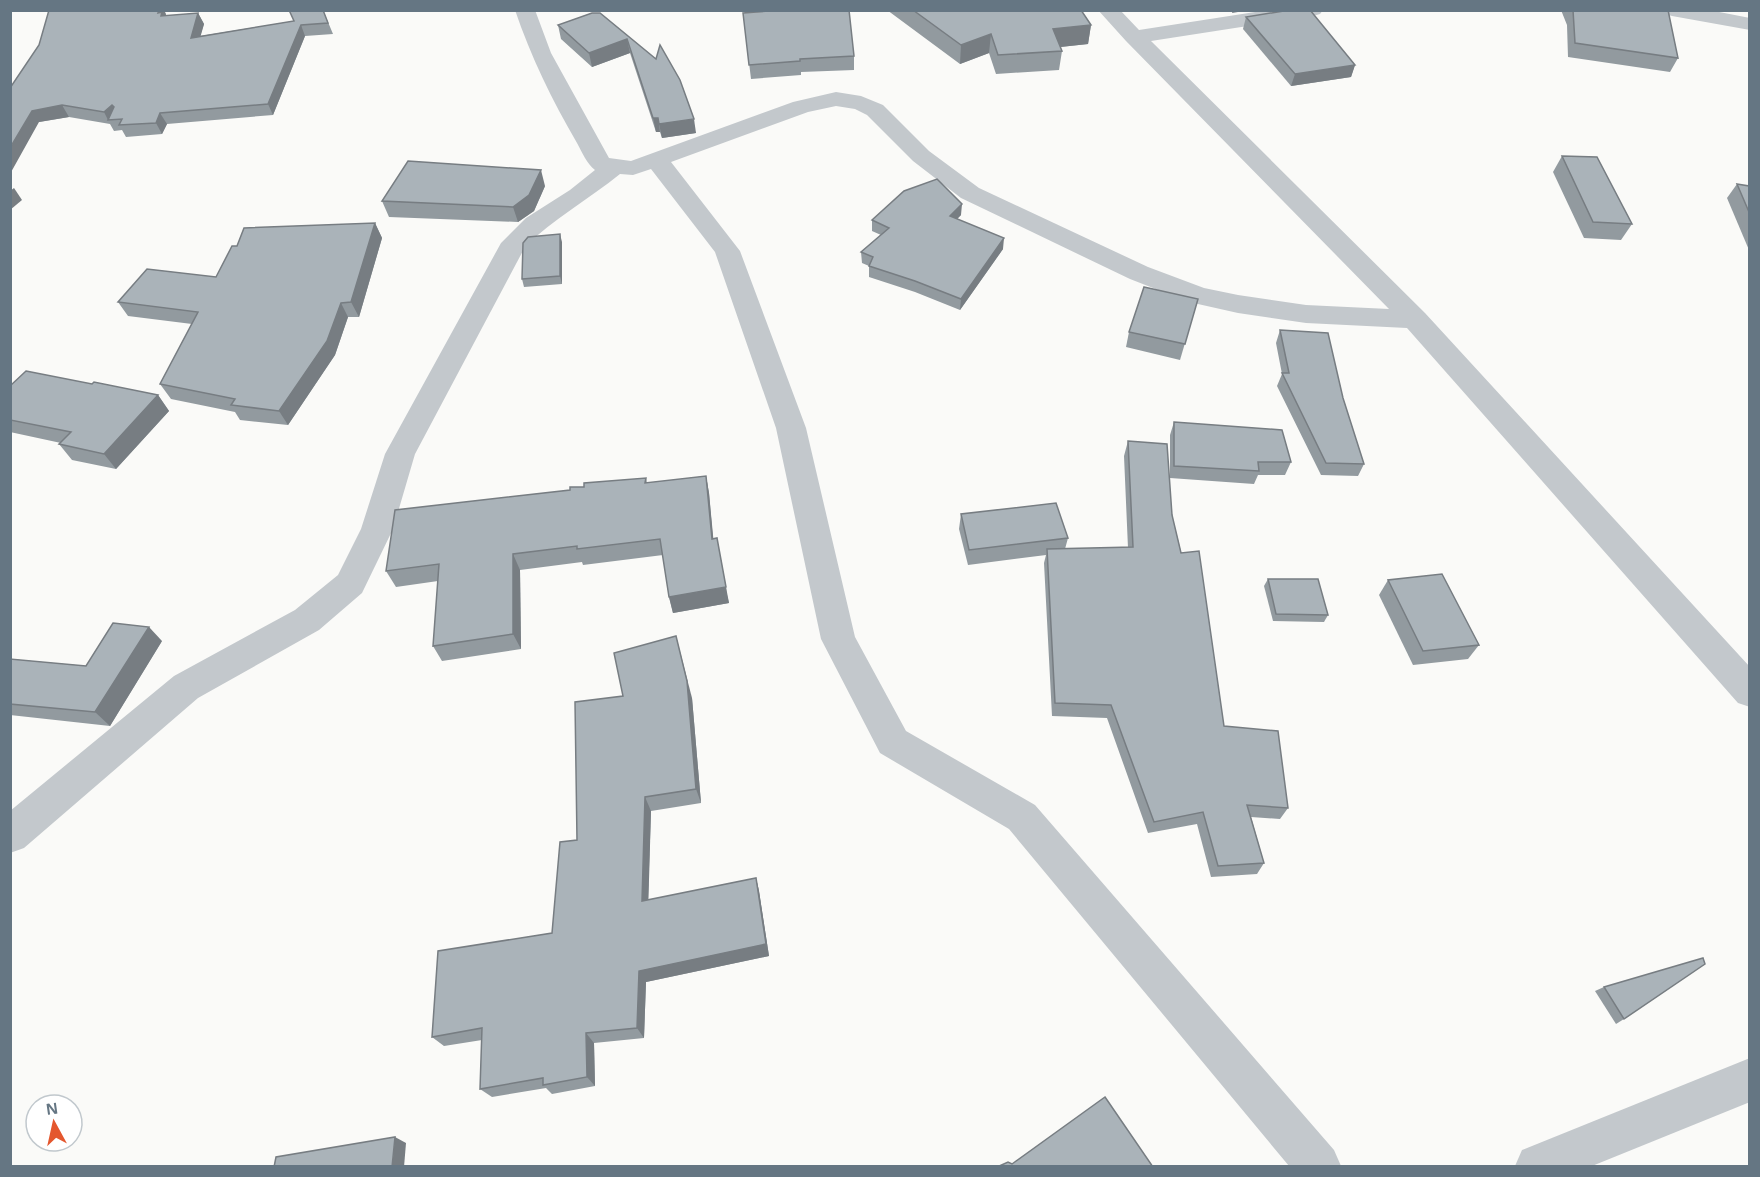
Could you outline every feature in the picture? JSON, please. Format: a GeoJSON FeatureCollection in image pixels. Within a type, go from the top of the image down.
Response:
{"type":"FeatureCollection","features":[{"type":"Feature","properties":{"kind":"street"},"geometry":{"type":"LineString","coordinates":[[525,10],[540,53],[584,136],[602,164],[633,168],[801,106],[836,99],[861,103],[881,114],[921,156],[970,193],[1138,273],[1198,296],[1238,304],[1305,314],[1415,319]]}},
{"type":"Feature","properties":{"kind":"street"},"geometry":{"type":"LineString","coordinates":[[1108,10],[1415,319],[1749,692]]}},
{"type":"Feature","properties":{"kind":"street"},"geometry":{"type":"LineString","coordinates":[[1133,37],[1312,10]]}},
{"type":"Feature","properties":{"kind":"street"},"geometry":{"type":"LineString","coordinates":[[1672,10],[1749,24]]}},
{"type":"Feature","properties":{"kind":"street"},"geometry":{"type":"LineString","coordinates":[[657,161],[727,251],[791,428],[838,639],[893,742],[1022,817],[1318,1167]]}},
{"type":"Feature","properties":{"kind":"street"},"geometry":{"type":"LineString","coordinates":[[10,835],[186,687],[307,620],[350,584],[377,529],[400,454],[514,243],[535,223],[579,195],[613,167]]}},
{"type":"Feature","properties":{"kind":"street"},"geometry":{"type":"LineString","coordinates":[[1538,1167],[1749,1080]]}},
{"type":"Feature","properties":{"kind":"building"},"geometry":{"type":"Polygon","coordinates":[[[49,10],[159,10],[158,13],[162,12],[161,16],[198,13],[191,38],[294,21],[289,10],[323,10],[328,23],[301,25],[268,104],[160,113],[156,123],[119,125],[122,119],[108,120],[114,107],[112,105],[104,112],[62,105],[32,111],[10,148],[10,88],[39,45],[49,10]]]}},
{"type":"Feature","properties":{"kind":"building"},"geometry":{"type":"Polygon","coordinates":[[[784,10],[849,10],[854,56],[749,65],[743,13],[784,10]]]}},
{"type":"Feature","properties":{"kind":"building"},"geometry":{"type":"Polygon","coordinates":[[[913,10],[1081,10],[1091,25],[1053,29],[1062,51],[998,55],[991,34],[961,45],[913,10]]]}},
{"type":"Feature","properties":{"kind":"building"},"geometry":{"type":"Polygon","coordinates":[[[1290,10],[1310,10],[1355,65],[1295,74],[1246,17],[1290,10]]]}},
{"type":"Feature","properties":{"kind":"building"},"geometry":{"type":"Polygon","coordinates":[[[1573,10],[1668,10],[1678,58],[1575,43],[1573,10]]]}},
{"type":"Feature","properties":{"kind":"building"},"geometry":{"type":"Polygon","coordinates":[[[592,13],[600,13],[656,59],[660,45],[680,80],[694,119],[659,124],[658,118],[653,118],[627,39],[589,53],[558,25],[592,13]]]}},
{"type":"Feature","properties":{"kind":"building"},"geometry":{"type":"Polygon","coordinates":[[[1562,156],[1597,157],[1632,224],[1593,222],[1562,156]]]}},
{"type":"Feature","properties":{"kind":"building"},"geometry":{"type":"Polygon","coordinates":[[[408,161],[541,170],[529,195],[513,207],[382,201],[408,161]]]}},
{"type":"Feature","properties":{"kind":"building"},"geometry":{"type":"Polygon","coordinates":[[[937,179],[962,204],[950,216],[1004,238],[961,299],[869,266],[873,257],[861,252],[889,228],[872,220],[904,191],[937,179]]]}},
{"type":"Feature","properties":{"kind":"building"},"geometry":{"type":"Polygon","coordinates":[[[1737,184],[1749,186],[1749,212],[1737,184]]]}},
{"type":"Feature","properties":{"kind":"building"},"geometry":{"type":"Polygon","coordinates":[[[375,223],[351,302],[341,303],[327,341],[279,411],[231,405],[235,399],[160,384],[198,312],[118,302],[147,269],[216,277],[232,246],[237,246],[244,228],[375,223]]]}},
{"type":"Feature","properties":{"kind":"building"},"geometry":{"type":"Polygon","coordinates":[[[560,234],[560,276],[522,279],[523,243],[528,237],[560,234]]]}},
{"type":"Feature","properties":{"kind":"building"},"geometry":{"type":"Polygon","coordinates":[[[1144,287],[1198,299],[1185,344],[1129,332],[1144,287]]]}},
{"type":"Feature","properties":{"kind":"building"},"geometry":{"type":"Polygon","coordinates":[[[1280,330],[1328,333],[1343,398],[1364,464],[1326,463],[1282,373],[1289,373],[1280,330]]]}},
{"type":"Feature","properties":{"kind":"building"},"geometry":{"type":"Polygon","coordinates":[[[26,371],[158,395],[104,454],[59,444],[71,432],[10,420],[10,386],[26,371]]]}},
{"type":"Feature","properties":{"kind":"building"},"geometry":{"type":"Polygon","coordinates":[[[1174,422],[1282,430],[1291,462],[1258,462],[1259,471],[1174,466],[1174,422]]]}},
{"type":"Feature","properties":{"kind":"building"},"geometry":{"type":"Polygon","coordinates":[[[1128,441],[1167,444],[1172,515],[1181,553],[1199,551],[1224,726],[1278,731],[1288,808],[1247,805],[1264,863],[1218,866],[1203,812],[1154,822],[1111,705],[1055,703],[1047,549],[1133,547],[1128,441]]]}},
{"type":"Feature","properties":{"kind":"building"},"geometry":{"type":"Polygon","coordinates":[[[706,476],[712,539],[717,538],[726,587],[669,597],[660,539],[513,554],[513,634],[433,646],[439,564],[386,571],[395,510],[570,490],[570,487],[584,487],[584,483],[646,478],[645,483],[706,476]]]}},
{"type":"Feature","properties":{"kind":"building"},"geometry":{"type":"Polygon","coordinates":[[[1056,503],[1068,538],[969,550],[961,514],[1056,503]]]}},
{"type":"Feature","properties":{"kind":"building"},"geometry":{"type":"Polygon","coordinates":[[[1442,574],[1479,645],[1423,651],[1388,580],[1442,574]]]}},
{"type":"Feature","properties":{"kind":"building"},"geometry":{"type":"Polygon","coordinates":[[[1268,579],[1318,579],[1328,615],[1276,614],[1268,579]]]}},
{"type":"Feature","properties":{"kind":"building"},"geometry":{"type":"Polygon","coordinates":[[[113,623],[149,627],[95,712],[10,704],[10,659],[86,666],[113,623]]]}},
{"type":"Feature","properties":{"kind":"building"},"geometry":{"type":"Polygon","coordinates":[[[676,636],[687,681],[696,789],[645,797],[642,901],[756,878],[766,944],[639,971],[637,1028],[586,1033],[587,1077],[543,1085],[543,1078],[480,1089],[482,1028],[432,1037],[438,951],[552,933],[560,842],[577,840],[575,702],[623,696],[614,653],[676,636]]]}},
{"type":"Feature","properties":{"kind":"building"},"geometry":{"type":"Polygon","coordinates":[[[1703,958],[1705,964],[1624,1019],[1604,987],[1703,958]]]}},
{"type":"Feature","properties":{"kind":"building"},"geometry":{"type":"Polygon","coordinates":[[[1105,1097],[1153,1167],[997,1167],[1008,1162],[1012,1164],[1105,1097]]]}},
{"type":"Feature","properties":{"kind":"building"},"geometry":{"type":"Polygon","coordinates":[[[395,1137],[392,1167],[274,1167],[276,1157],[395,1137]]]}}]}
